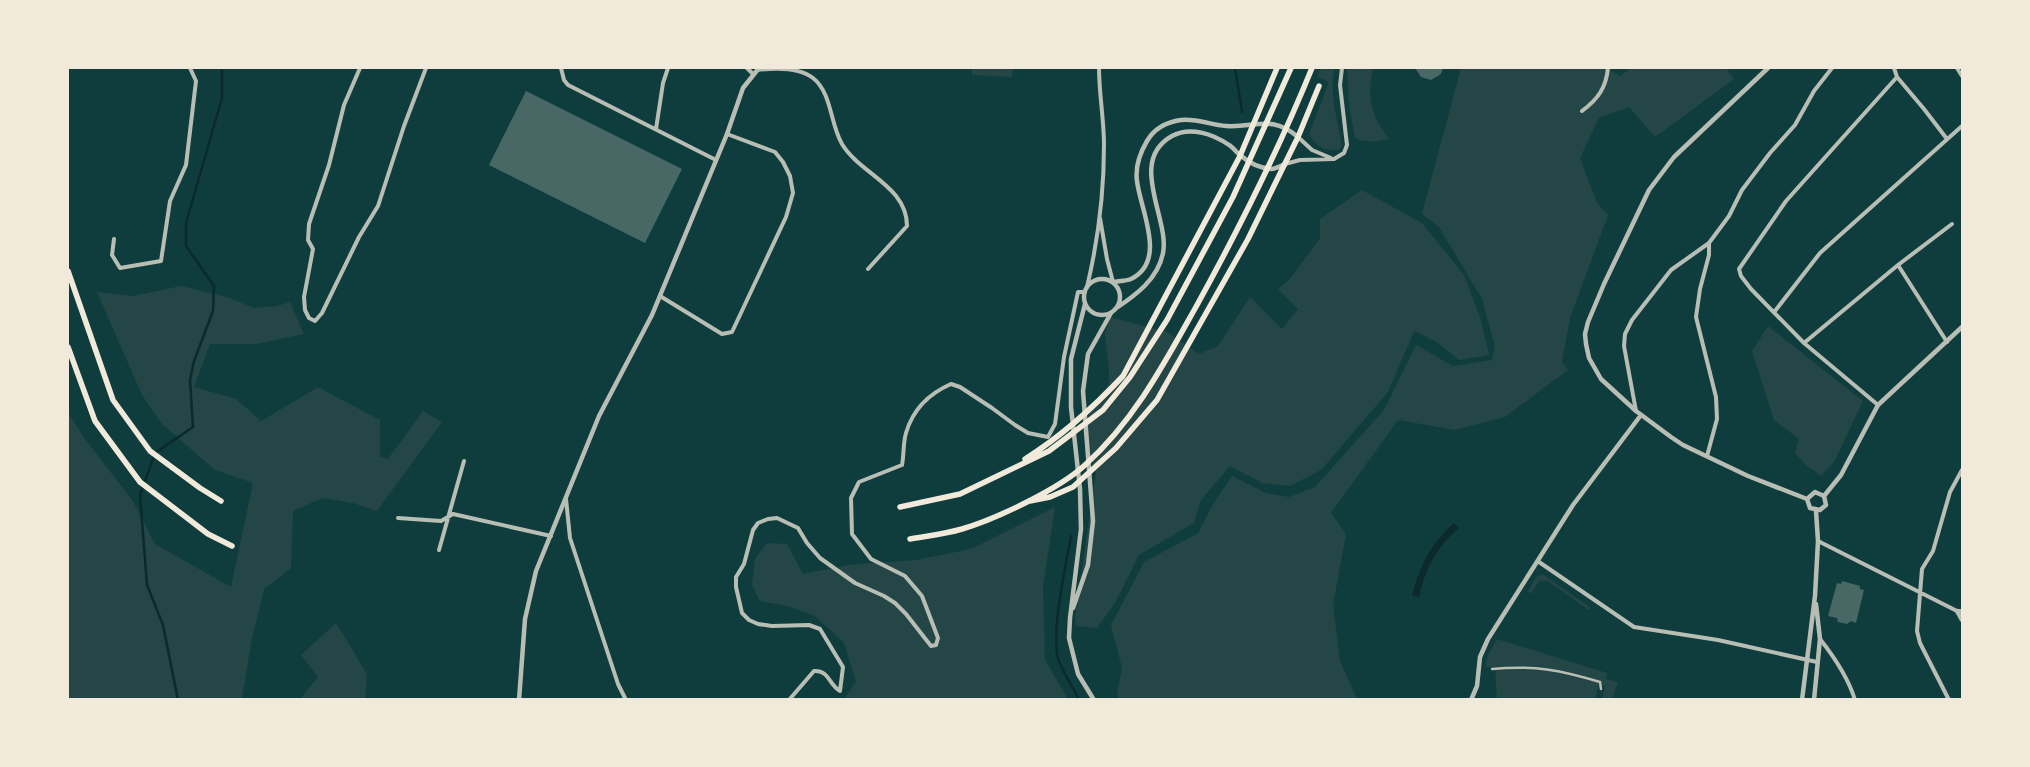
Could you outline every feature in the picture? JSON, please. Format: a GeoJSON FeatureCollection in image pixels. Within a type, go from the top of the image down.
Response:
{"type":"FeatureCollection","features":[{"type":"Feature","properties":{"kind":"main road"},"geometry":{"type":"LineString","coordinates":[[1005,473],[1050,443],[1096,404],[1122,376],[1240,156],[1277,68]]}},
{"type":"Feature","properties":{"kind":"main road"},"geometry":{"type":"LineString","coordinates":[[900,507],[960,494],[1005,473],[1049,451],[1104,410],[1130,377],[1167,320],[1233,197],[1291,68]]}},
{"type":"Feature","properties":{"kind":"main road"},"geometry":{"type":"LineString","coordinates":[[910,539],[961,529],[996,516],[1057,486],[1085,465],[1140,403],[1157,377],[1236,235],[1268,171],[1312,68]]}},
{"type":"Feature","properties":{"kind":"main road"},"geometry":{"type":"LineString","coordinates":[[1023,502],[1050,497],[1073,487],[1122,442],[1157,400],[1248,239],[1298,137],[1319,86]]}},
{"type":"Feature","properties":{"kind":"main road"},"geometry":{"type":"LineString","coordinates":[[68,271],[113,400],[150,451],[221,501]]}},
{"type":"Feature","properties":{"kind":"main road"},"geometry":{"type":"LineString","coordinates":[[68,347],[95,421],[140,482],[208,534],[232,546]]}},
{"type":"Feature","properties":{"kind":"street"},"geometry":{"type":"LineString","coordinates":[[114,239],[112,255],[120,268],[161,261],[170,201],[186,165],[196,81],[190,68]]}},
{"type":"Feature","properties":{"kind":"street"},"geometry":{"type":"LineString","coordinates":[[360,68],[344,105],[329,166],[309,224],[308,240],[313,249],[304,297],[304,310],[309,318],[315,321],[322,313],[355,244],[378,206],[404,126],[426,68]]}},
{"type":"Feature","properties":{"kind":"street"},"geometry":{"type":"LineString","coordinates":[[561,68],[564,80],[568,85],[716,160]]}},
{"type":"Feature","properties":{"kind":"street"},"geometry":{"type":"LineString","coordinates":[[656,129],[663,83],[668,68]]}},
{"type":"Feature","properties":{"kind":"street"},"geometry":{"type":"LineString","coordinates":[[747,68],[756,71],[772,68],[792,70],[811,76],[820,84],[825,94],[842,144],[856,160],[881,180],[901,202],[907,217],[907,226],[868,269]]}},
{"type":"Feature","properties":{"kind":"street"},"geometry":{"type":"LineString","coordinates":[[1094,700],[1078,674],[1069,638],[1081,529],[1080,489],[1071,407],[1071,359],[1086,304],[1085,292],[1092,268],[1099,214],[1104,144],[1099,92],[1099,68]]}},
{"type":"Feature","properties":{"kind":"street"},"geometry":{"type":"LineString","coordinates":[[1115,309],[1139,293],[1157,270],[1164,252],[1151,176],[1152,161],[1160,147],[1171,136],[1186,131],[1203,132],[1231,146],[1240,156],[1256,165],[1272,169],[1300,160],[1334,159],[1344,153],[1347,145],[1340,86],[1342,68]]}},
{"type":"Feature","properties":{"kind":"street"},"geometry":{"type":"LineString","coordinates":[[1582,111],[1593,103],[1603,90],[1608,68]]}},
{"type":"Feature","properties":{"kind":"street"},"geometry":{"type":"LineString","coordinates":[[1768,68],[1674,157],[1649,190],[1604,284],[1585,334],[1590,358],[1601,380],[1641,415],[1683,445],[1770,486],[1808,500]]}},
{"type":"Feature","properties":{"kind":"street"},"geometry":{"type":"LineString","coordinates":[[1636,411],[1624,346],[1625,334],[1632,320],[1671,270],[1709,243],[1729,216],[1748,183],[1770,153],[1795,125],[1814,91],[1832,68]]}},
{"type":"Feature","properties":{"kind":"street"},"geometry":{"type":"LineString","coordinates":[[1894,68],[1897,77],[1947,139]]}},
{"type":"Feature","properties":{"kind":"street"},"geometry":{"type":"LineString","coordinates":[[1957,68],[1962,76]]}},
{"type":"Feature","properties":{"kind":"street"},"geometry":{"type":"LineString","coordinates":[[519,700],[525,619],[536,571],[599,416],[652,315],[716,160],[743,88],[756,71]]}},
{"type":"Feature","properties":{"kind":"street"},"geometry":{"type":"LineString","coordinates":[[1878,405],[1804,343],[1751,289],[1741,276],[1739,270],[1786,201],[1897,77]]}},
{"type":"Feature","properties":{"kind":"street"},"geometry":{"type":"LineString","coordinates":[[1087,287],[1096,280],[1102,279],[1113,282],[1130,280],[1139,274],[1146,263],[1150,248],[1149,232],[1137,181],[1138,163],[1141,150],[1148,138],[1156,130],[1167,124],[1182,120],[1199,120],[1225,126],[1263,122],[1279,126],[1298,137],[1312,150],[1334,159]]}},
{"type":"Feature","properties":{"kind":"street"},"geometry":{"type":"LineString","coordinates":[[1775,312],[1820,253],[1962,126]]}},
{"type":"Feature","properties":{"kind":"street"},"geometry":{"type":"LineString","coordinates":[[660,296],[722,334],[732,332],[786,217],[794,193],[790,176],[783,162],[775,152],[726,134]]}},
{"type":"Feature","properties":{"kind":"street"},"geometry":{"type":"LineString","coordinates":[[1070,618],[1088,565],[1093,521],[1083,391],[1088,354],[1100,330],[1119,304],[1120,292],[1113,282],[1107,260],[1099,214]]}},
{"type":"Feature","properties":{"kind":"street"},"geometry":{"type":"LineString","coordinates":[[1804,343],[1898,265],[1952,224]]}},
{"type":"Feature","properties":{"kind":"street"},"geometry":{"type":"LineString","coordinates":[[1707,456],[1717,419],[1716,397],[1696,318],[1700,289],[1709,254],[1709,243]]}},
{"type":"Feature","properties":{"kind":"street"},"geometry":{"type":"LineString","coordinates":[[1898,265],[1947,342]]}},
{"type":"Feature","properties":{"kind":"street"},"geometry":{"type":"LineString","coordinates":[[789,700],[814,671],[823,672],[828,676],[831,684],[840,691],[843,667],[820,629],[809,625],[772,626],[758,624],[749,620],[742,613],[737,595],[736,577],[744,564],[753,530],[758,524],[777,518],[798,528],[807,543],[820,558],[855,583],[884,596],[895,604],[912,620],[931,646],[936,645],[938,638],[922,596],[905,576],[871,559],[852,534],[851,498],[859,482],[902,465],[906,434],[918,406],[929,396],[950,384],[960,387],[1028,432],[1048,437],[1055,424],[1064,357],[1078,292],[1085,292]]}},
{"type":"Feature","properties":{"kind":"street"},"geometry":{"type":"LineString","coordinates":[[1086,304],[1088,309],[1099,314],[1111,313]]}},
{"type":"Feature","properties":{"kind":"street"},"geometry":{"type":"LineString","coordinates":[[1824,496],[1841,475],[1878,405],[1962,327]]}},
{"type":"Feature","properties":{"kind":"street"},"geometry":{"type":"LineString","coordinates":[[1472,699],[1477,686],[1480,657],[1488,639],[1510,602],[1574,505],[1641,415]]}},
{"type":"Feature","properties":{"kind":"street"},"geometry":{"type":"LineString","coordinates":[[439,550],[464,461]]}},
{"type":"Feature","properties":{"kind":"street"},"geometry":{"type":"LineString","coordinates":[[1949,700],[1920,643],[1917,631],[1919,593],[1922,570],[1933,551],[1944,521],[1950,492],[1962,470]]}},
{"type":"Feature","properties":{"kind":"street"},"geometry":{"type":"LineString","coordinates":[[1808,500],[1815,492],[1824,496]]}},
{"type":"Feature","properties":{"kind":"street"},"geometry":{"type":"LineString","coordinates":[[1808,500],[1810,508],[1816,511],[1826,505],[1824,496]]}},
{"type":"Feature","properties":{"kind":"street"},"geometry":{"type":"LineString","coordinates":[[566,500],[570,538],[618,684],[626,700]]}},
{"type":"Feature","properties":{"kind":"street"},"geometry":{"type":"LineString","coordinates":[[1802,700],[1806,659],[1816,596],[1818,541],[1816,511]]}},
{"type":"Feature","properties":{"kind":"street"},"geometry":{"type":"LineString","coordinates":[[398,518],[441,521],[453,514],[551,536]]}},
{"type":"Feature","properties":{"kind":"street"},"geometry":{"type":"LineString","coordinates":[[1818,541],[1919,593],[1960,611],[1962,620]]}},
{"type":"Feature","properties":{"kind":"street"},"geometry":{"type":"LineString","coordinates":[[1538,562],[1634,627],[1718,640],[1817,662]]}},
{"type":"Feature","properties":{"kind":"street"},"geometry":{"type":"LineString","coordinates":[[1814,700],[1820,639],[1816,596]]}},
{"type":"Feature","properties":{"kind":"street"},"geometry":{"type":"LineString","coordinates":[[1820,639],[1837,661],[1852,688],[1855,700]]}},
{"type":"Feature","properties":{"kind":"street"},"geometry":{"type":"LineString","coordinates":[[1492,669],[1522,666],[1563,671],[1600,682],[1601,689]]}},
{"type":"Feature","properties":{"kind":"shaded area"},"geometry":{"type":"Polygon","coordinates":[[[972,68],[1013,68],[1012,77],[972,75],[972,68]]]}},
{"type":"Feature","properties":{"kind":"shaded area"},"geometry":{"type":"Polygon","coordinates":[[[1321,68],[1335,68],[1333,97],[1342,146],[1338,150],[1328,150],[1320,147],[1309,134],[1329,82],[1317,77],[1321,68]]]}},
{"type":"Feature","properties":{"kind":"shaded area"},"geometry":{"type":"Polygon","coordinates":[[[1347,68],[1373,68],[1370,97],[1374,113],[1389,139],[1367,141],[1355,138],[1349,106],[1347,68]]]}},
{"type":"Feature","properties":{"kind":"shaded area"},"geometry":{"type":"Polygon","coordinates":[[[1461,68],[1606,68],[1620,76],[1631,68],[1726,68],[1734,79],[1655,137],[1629,107],[1599,118],[1580,158],[1597,203],[1608,215],[1570,318],[1562,362],[1568,370],[1505,417],[1455,430],[1398,420],[1331,513],[1346,534],[1333,605],[1340,661],[1357,699],[1119,699],[1117,693],[1122,668],[1111,625],[1144,562],[1198,533],[1212,506],[1232,476],[1266,493],[1289,497],[1315,487],[1384,410],[1416,345],[1453,366],[1492,360],[1495,347],[1482,299],[1439,227],[1422,214],[1461,68]]]}},
{"type":"Feature","properties":{"kind":"shaded area"},"geometry":{"type":"Polygon","coordinates":[[[1362,190],[1422,223],[1464,275],[1481,320],[1489,355],[1459,360],[1437,342],[1414,331],[1388,392],[1321,470],[1290,486],[1262,483],[1230,466],[1201,500],[1194,523],[1139,555],[1115,603],[1097,628],[1076,626],[1075,616],[1096,473],[1083,432],[1095,401],[1109,384],[1105,333],[1110,317],[1167,332],[1199,354],[1218,346],[1250,297],[1282,329],[1298,309],[1278,289],[1290,279],[1320,238],[1320,219],[1362,190]]]}},
{"type":"Feature","properties":{"kind":"shaded area"},"geometry":{"type":"Polygon","coordinates":[[[181,286],[230,298],[254,308],[277,306],[290,302],[304,334],[256,344],[210,344],[194,387],[236,399],[261,421],[318,387],[380,420],[380,457],[388,459],[423,411],[442,422],[377,511],[353,503],[322,498],[293,511],[291,568],[264,589],[251,643],[242,699],[68,699],[68,413],[85,439],[133,501],[155,544],[231,587],[253,483],[215,470],[162,424],[142,395],[97,292],[133,296],[181,286]]]}},
{"type":"Feature","properties":{"kind":"shaded area"},"geometry":{"type":"Polygon","coordinates":[[[1768,326],[1863,401],[1834,462],[1821,476],[1806,465],[1795,453],[1799,439],[1774,420],[1752,351],[1768,326]]]}},
{"type":"Feature","properties":{"kind":"shaded area"},"geometry":{"type":"Polygon","coordinates":[[[1055,507],[1043,587],[1045,660],[1068,699],[844,699],[856,682],[844,643],[815,616],[787,606],[760,601],[752,585],[755,559],[767,543],[787,544],[803,574],[849,565],[916,560],[971,549],[1055,507]]]}},
{"type":"Feature","properties":{"kind":"shaded area"},"geometry":{"type":"Polygon","coordinates":[[[1454,523],[1459,528],[1444,543],[1433,559],[1428,568],[1419,597],[1412,596],[1422,565],[1432,547],[1454,523]]]}},
{"type":"Feature","properties":{"kind":"shaded area"},"geometry":{"type":"Polygon","coordinates":[[[1544,575],[1591,608],[1589,610],[1548,581],[1539,581],[1531,594],[1528,591],[1537,576],[1544,575]]]}},
{"type":"Feature","properties":{"kind":"shaded area"},"geometry":{"type":"Polygon","coordinates":[[[336,623],[367,674],[365,699],[300,699],[318,677],[301,655],[336,623]]]}},
{"type":"Feature","properties":{"kind":"shaded area"},"geometry":{"type":"Polygon","coordinates":[[[1497,639],[1607,673],[1606,679],[1618,682],[1612,699],[1602,699],[1605,686],[1599,684],[1595,699],[1497,699],[1495,667],[1485,667],[1488,655],[1497,639]]]}},
{"type":"Feature","properties":{"kind":"building"},"geometry":{"type":"Polygon","coordinates":[[[1415,68],[1443,68],[1441,74],[1431,80],[1421,77],[1415,68]]]}},
{"type":"Feature","properties":{"kind":"building"},"geometry":{"type":"Polygon","coordinates":[[[526,91],[682,169],[645,243],[489,165],[526,91]]]}},
{"type":"Feature","properties":{"kind":"building"},"geometry":{"type":"Polygon","coordinates":[[[1842,581],[1860,586],[1860,589],[1864,590],[1856,623],[1851,621],[1847,624],[1838,622],[1837,618],[1828,616],[1837,583],[1841,584],[1842,581]]]}},
{"type":"Feature","properties":{"kind":"waterway"},"geometry":{"type":"LineString","coordinates":[[178,700],[163,625],[147,585],[140,495],[155,453],[193,427],[190,380],[194,361],[213,311],[214,286],[186,246],[186,223],[222,98],[222,68]]}},
{"type":"Feature","properties":{"kind":"waterway"},"geometry":{"type":"LineString","coordinates":[[1235,68],[1242,112]]}},
{"type":"Feature","properties":{"kind":"waterway"},"geometry":{"type":"LineString","coordinates":[[1071,536],[1060,598],[1056,646],[1060,663],[1079,700]]}}]}
